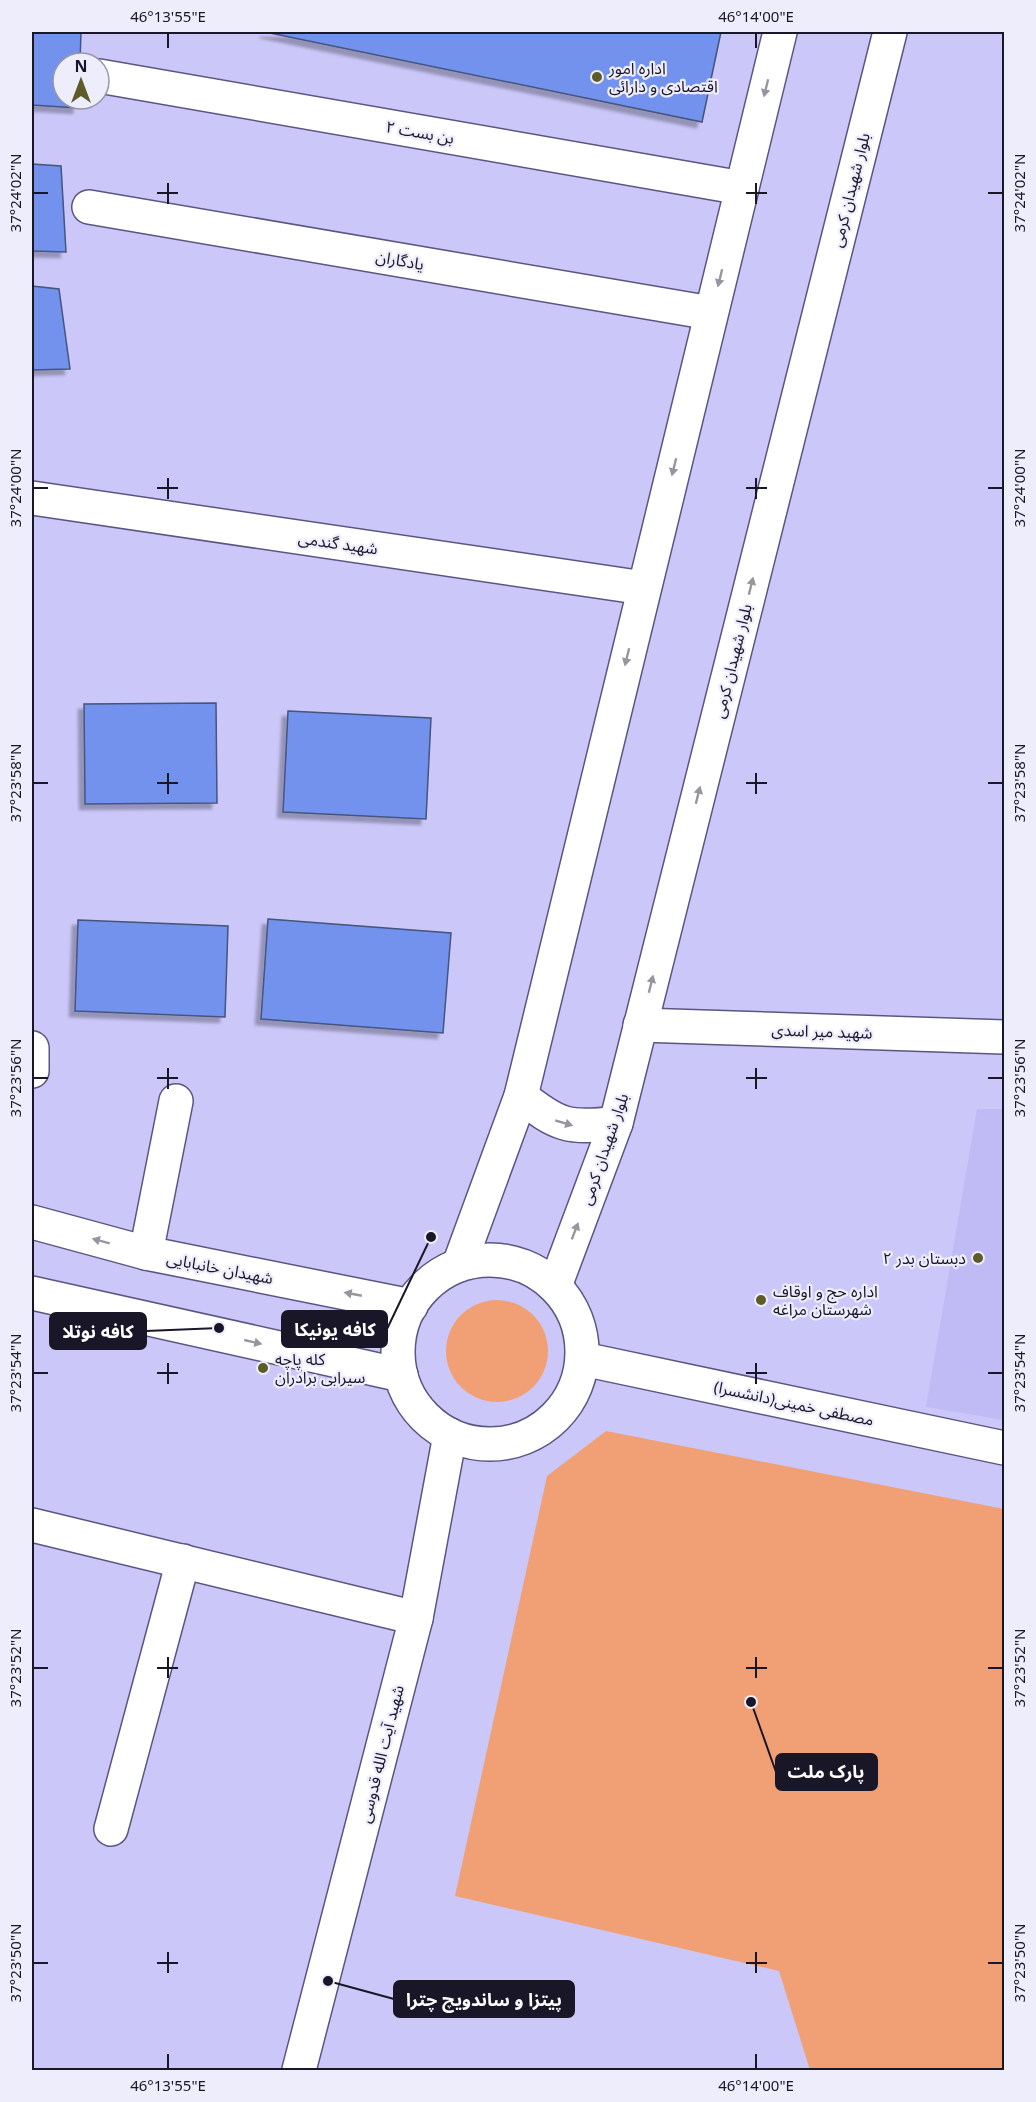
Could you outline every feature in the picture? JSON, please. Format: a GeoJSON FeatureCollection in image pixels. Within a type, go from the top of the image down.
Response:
{"type":"FeatureCollection","features":[{"type":"Feature","properties":{"kind":"main road"},"geometry":{"type":"LineString","coordinates":[[459,1265],[520,1096],[780,32]]}},
{"type":"Feature","properties":{"kind":"main road","name":"بلوار شهیدان کرمی"},"geometry":{"type":"LineString","coordinates":[[555,1286],[616,1123],[890,32]]}},
{"type":"Feature","properties":{"kind":"main road","name":"بن بست ۲"},"geometry":{"type":"LineString","coordinates":[[111,78],[742,188]]}},
{"type":"Feature","properties":{"kind":"main road","name":"یادگاران"},"geometry":{"type":"LineString","coordinates":[[89,207],[711,313]]}},
{"type":"Feature","properties":{"kind":"main road","name":"شهید گندمی"},"geometry":{"type":"LineString","coordinates":[[32,498],[644,588]]}},
{"type":"Feature","properties":{"kind":"main road","name":"شهید میر اسدی"},"geometry":{"type":"LineString","coordinates":[[640,1025],[1005,1037]]}},
{"type":"Feature","properties":{"kind":"main road"},"geometry":{"type":"LineString","coordinates":[[32,1048],[32,1071]]}},
{"type":"Feature","properties":{"kind":"main road"},"geometry":{"type":"LineString","coordinates":[[520,1096],[549,1118],[581,1127],[616,1123]]}},
{"type":"Feature","properties":{"kind":"main road"},"geometry":{"type":"LineString","coordinates":[[146,1253],[176,1101]]}},
{"type":"Feature","properties":{"kind":"main road","name":"شهیدان خانبابایی"},"geometry":{"type":"LineString","coordinates":[[32,1222],[146,1253],[411,1306]]}},
{"type":"Feature","properties":{"kind":"main road"},"geometry":{"type":"LineString","coordinates":[[484,1260],[510,1261],[534,1270],[555,1286],[570,1306],[581,1331],[583,1359],[576,1388],[560,1413],[537,1432],[509,1442],[479,1443],[450,1435],[422,1413],[411,1399],[401,1375],[398,1348],[403,1321],[411,1306],[435,1278],[459,1265],[484,1260]]}},
{"type":"Feature","properties":{"kind":"main road"},"geometry":{"type":"LineString","coordinates":[[32,1293],[401,1375]]}},
{"type":"Feature","properties":{"kind":"main road","name":"(دانشسرا)مصطفی خمینی"},"geometry":{"type":"LineString","coordinates":[[583,1359],[1005,1448]]}},
{"type":"Feature","properties":{"kind":"main road","name":"شهید آیت الله قدوسی"},"geometry":{"type":"LineString","coordinates":[[300,2070],[416,1618],[450,1435]]}},
{"type":"Feature","properties":{"kind":"main road"},"geometry":{"type":"LineString","coordinates":[[32,1525],[416,1618]]}},
{"type":"Feature","properties":{"kind":"main road"},"geometry":{"type":"LineString","coordinates":[[111,1829],[183,1561]]}},
{"type":"Feature","properties":{"kind":"shaded area","name":"دبستان بدر ۲"},"geometry":{"type":"Polygon","coordinates":[[[977,1109],[1004,1109],[1004,1420],[926,1407],[977,1109]]]}},
{"type":"Feature","properties":{"kind":"shaded area"},"geometry":{"type":"Polygon","coordinates":[[[497,1300],[516,1304],[533,1315],[544,1332],[548,1351],[544,1370],[533,1387],[516,1398],[497,1402],[478,1398],[461,1387],[450,1370],[446,1351],[450,1332],[461,1315],[478,1304],[497,1300]]]}},
{"type":"Feature","properties":{"kind":"shaded area"},"geometry":{"type":"Polygon","coordinates":[[[606,1431],[1004,1509],[1004,2070],[810,2070],[779,1971],[455,1896],[547,1476],[606,1431]]]}},
{"type":"Feature","properties":{"kind":"building"},"geometry":{"type":"Polygon","coordinates":[[[32,32],[81,32],[80,51],[51,51],[51,106],[32,105],[32,32]]]}},
{"type":"Feature","properties":{"kind":"building","name":"اداره امور اقتصادی و دارائی"},"geometry":{"type":"Polygon","coordinates":[[[265,32],[721,32],[702,122],[265,32]]]}},
{"type":"Feature","properties":{"kind":"building"},"geometry":{"type":"Polygon","coordinates":[[[32,164],[61,166],[66,252],[32,251],[32,164]]]}},
{"type":"Feature","properties":{"kind":"building"},"geometry":{"type":"Polygon","coordinates":[[[32,286],[59,289],[70,369],[32,370],[32,286]]]}},
{"type":"Feature","properties":{"kind":"building"},"geometry":{"type":"Polygon","coordinates":[[[216,703],[217,803],[85,804],[84,704],[216,703]]]}},
{"type":"Feature","properties":{"kind":"building"},"geometry":{"type":"Polygon","coordinates":[[[288,711],[431,718],[426,819],[283,812],[288,711]]]}},
{"type":"Feature","properties":{"kind":"building"},"geometry":{"type":"Polygon","coordinates":[[[268,919],[451,933],[443,1033],[261,1019],[268,919]]]}},
{"type":"Feature","properties":{"kind":"building"},"geometry":{"type":"Polygon","coordinates":[[[78,920],[228,926],[225,1017],[75,1011],[78,920]]]}},
{"type":"Feature","properties":{"kind":"place","name":"اداره امور اقتصادی و دارائی"},"geometry":{"type":"Point","coordinates":[597,77]}},
{"type":"Feature","properties":{"kind":"place","name":"کافه یونیکا"},"geometry":{"type":"Point","coordinates":[431,1237]}},
{"type":"Feature","properties":{"kind":"place","name":"دبستان بدر ۲"},"geometry":{"type":"Point","coordinates":[978,1258]}},
{"type":"Feature","properties":{"kind":"place","name":"اداره حج و اوقاف شهرستان مراغه"},"geometry":{"type":"Point","coordinates":[761,1300]}},
{"type":"Feature","properties":{"kind":"place","name":"کافه نوتلا"},"geometry":{"type":"Point","coordinates":[219,1328]}},
{"type":"Feature","properties":{"kind":"place","name":"کله پاچه سیرابی برادران"},"geometry":{"type":"Point","coordinates":[263,1368]}},
{"type":"Feature","properties":{"kind":"place","name":"پارک ملت"},"geometry":{"type":"Point","coordinates":[751,1702]}},
{"type":"Feature","properties":{"kind":"place","name":"پیتزا و ساندویچ چترا"},"geometry":{"type":"Point","coordinates":[328,1981]}}]}
